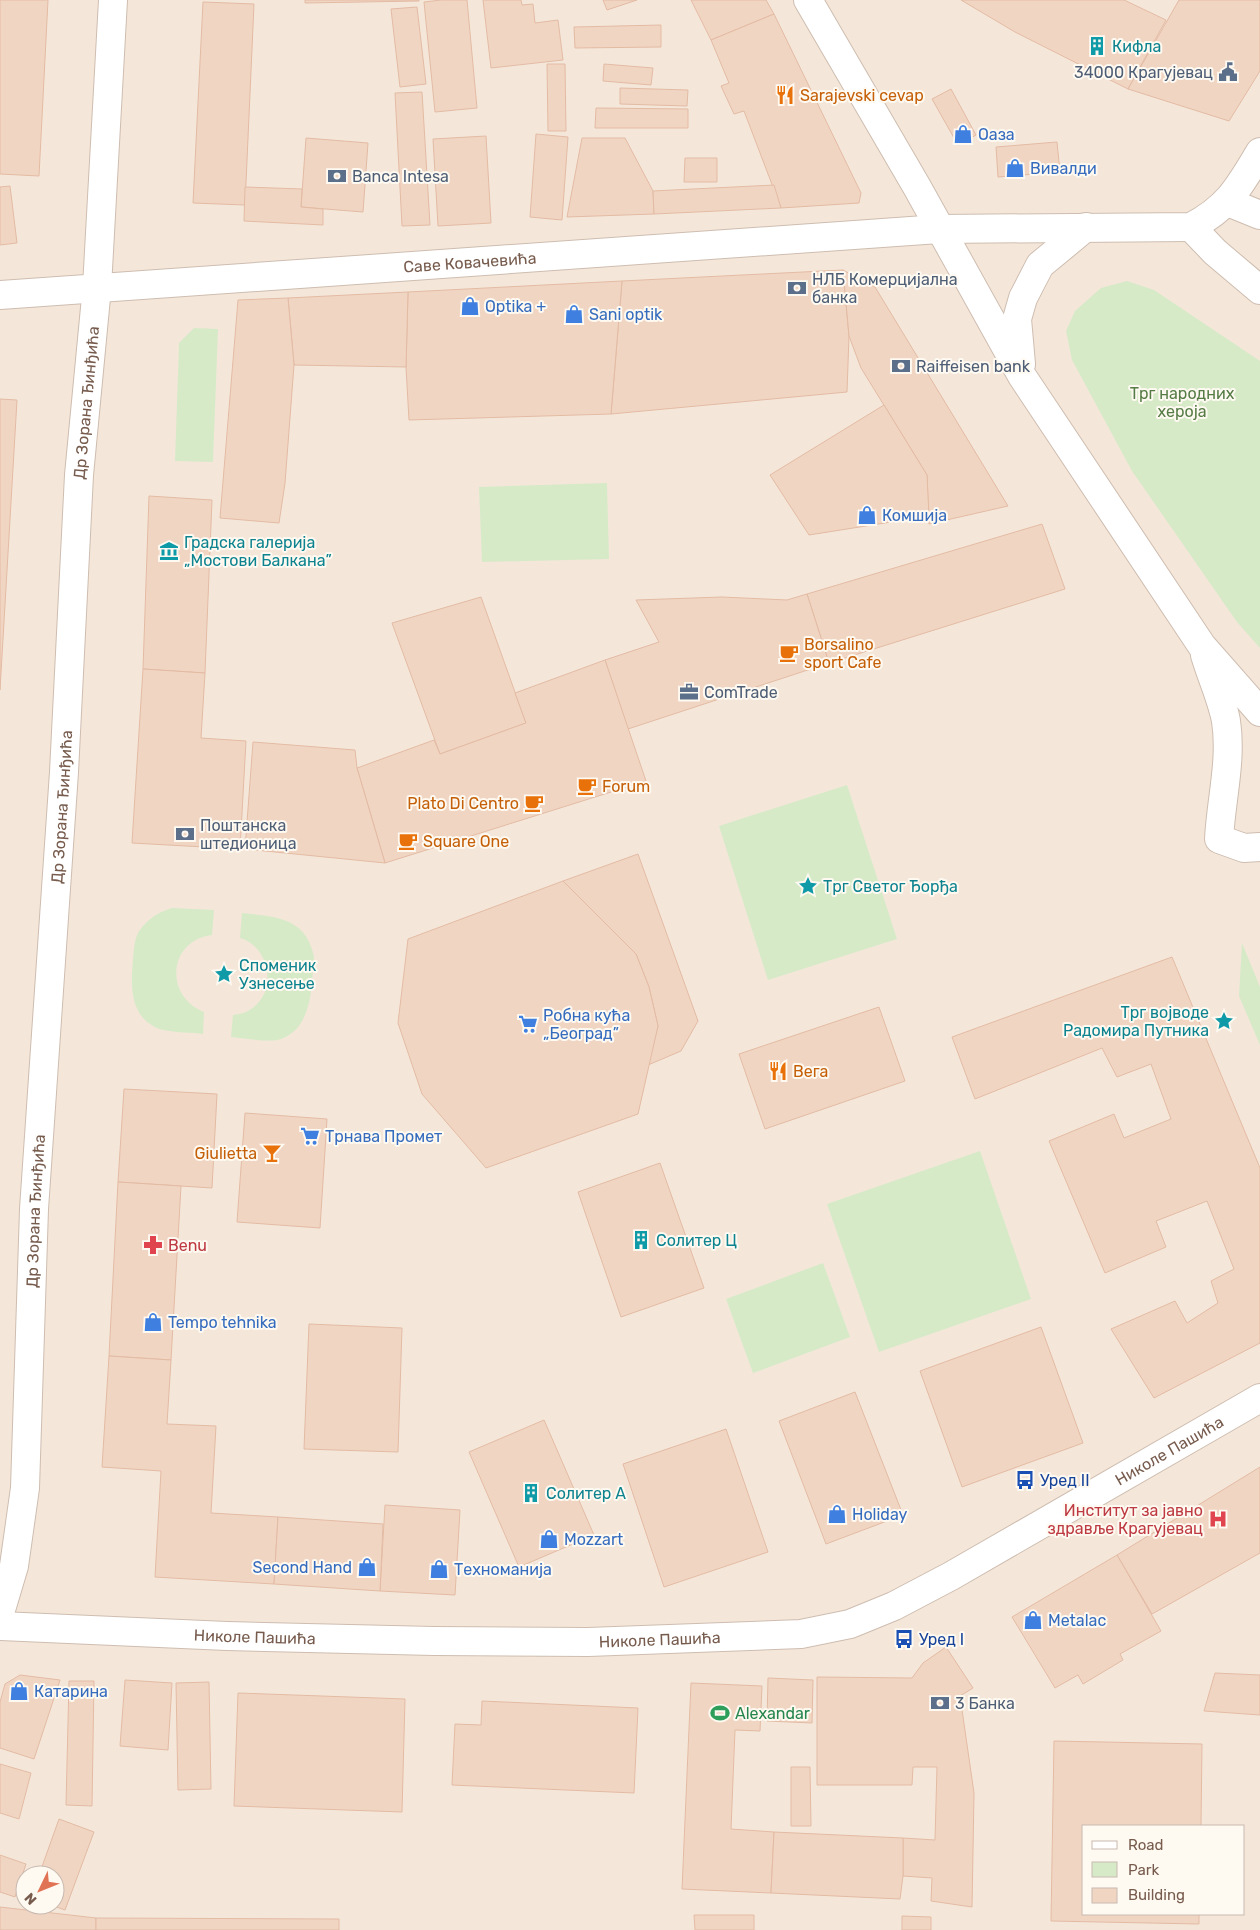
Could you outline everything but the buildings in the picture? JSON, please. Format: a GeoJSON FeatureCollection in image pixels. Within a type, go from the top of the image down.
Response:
{"type":"FeatureCollection","features":[{"type":"Feature","properties":{"kind":"street","name":"Др Зорана Ђинђића"},"geometry":{"type":"LineString","coordinates":[[0,1613],[14,1566],[25,1488],[34,1209],[64,772],[79,475],[96,288],[113,0]]}},
{"type":"Feature","properties":{"kind":"street"},"geometry":{"type":"LineString","coordinates":[[808,0],[1022,376],[1202,646],[1260,712]]}},
{"type":"Feature","properties":{"kind":"street"},"geometry":{"type":"LineString","coordinates":[[939,229],[1086,226],[1191,227],[1209,217],[1228,202],[1260,152]]}},
{"type":"Feature","properties":{"kind":"street"},"geometry":{"type":"LineString","coordinates":[[1228,202],[1260,215]]}},
{"type":"Feature","properties":{"kind":"street"},"geometry":{"type":"LineString","coordinates":[[1022,376],[1017,318],[1023,298],[1040,265],[1086,226]]}},
{"type":"Feature","properties":{"kind":"street"},"geometry":{"type":"LineString","coordinates":[[1191,227],[1215,252],[1260,290]]}},
{"type":"Feature","properties":{"kind":"street","name":"Саве Ковачевића"},"geometry":{"type":"LineString","coordinates":[[0,296],[939,229]]}},
{"type":"Feature","properties":{"kind":"street"},"geometry":{"type":"LineString","coordinates":[[1202,646],[1226,720],[1228,769],[1221,806],[1218,839],[1244,848],[1260,847]]}},
{"type":"Feature","properties":{"kind":"street","name":"Николе Пашића"},"geometry":{"type":"LineString","coordinates":[[0,1626],[227,1636],[434,1641],[588,1642],[801,1634],[850,1624],[894,1606],[952,1576],[1260,1398]]}},
{"type":"Feature","properties":{"kind":"shaded area"},"geometry":{"type":"Polygon","coordinates":[[[0,0],[1260,0],[1260,1930],[0,1930],[0,0]]]}},
{"type":"Feature","properties":{"kind":"green space","name":"Трг народних хероја"},"geometry":{"type":"Polygon","coordinates":[[[1127,281],[1154,290],[1260,361],[1260,648],[1237,622],[1132,471],[1072,360],[1066,331],[1075,311],[1101,288],[1127,281]]]}},
{"type":"Feature","properties":{"kind":"green space"},"geometry":{"type":"Polygon","coordinates":[[[194,328],[218,329],[213,462],[175,461],[179,343],[194,328]]]}},
{"type":"Feature","properties":{"kind":"green space"},"geometry":{"type":"Polygon","coordinates":[[[607,483],[609,559],[482,562],[479,487],[607,483]]]}},
{"type":"Feature","properties":{"kind":"green space"},"geometry":{"type":"Polygon","coordinates":[[[847,785],[897,939],[768,980],[719,826],[847,785]]]}},
{"type":"Feature","properties":{"kind":"green space"},"geometry":{"type":"Polygon","coordinates":[[[172,908],[214,910],[212,935],[198,939],[187,947],[180,957],[176,969],[177,981],[182,994],[191,1004],[204,1012],[203,1034],[170,1031],[153,1026],[139,1013],[133,996],[132,968],[134,946],[138,933],[153,917],[172,908]]]}},
{"type":"Feature","properties":{"kind":"green space"},"geometry":{"type":"Polygon","coordinates":[[[242,913],[277,918],[287,922],[304,934],[310,944],[314,957],[309,1004],[300,1025],[292,1033],[281,1039],[264,1040],[231,1037],[233,1015],[251,1009],[260,1001],[267,981],[264,959],[250,943],[240,938],[242,913]]]}},
{"type":"Feature","properties":{"kind":"green space"},"geometry":{"type":"Polygon","coordinates":[[[1242,943],[1260,987],[1260,1045],[1239,996],[1242,943]]]}},
{"type":"Feature","properties":{"kind":"green space"},"geometry":{"type":"Polygon","coordinates":[[[980,1151],[1031,1299],[879,1352],[827,1204],[980,1151]]]}},
{"type":"Feature","properties":{"kind":"green space"},"geometry":{"type":"Polygon","coordinates":[[[823,1263],[850,1337],[753,1373],[726,1299],[823,1263]]]}},
{"type":"Feature","properties":{"kind":"place","name":"Кифла"},"geometry":{"type":"Point","coordinates":[1097,46]}},
{"type":"Feature","properties":{"kind":"place","name":"34000 Крагујевац"},"geometry":{"type":"Point","coordinates":[1228,72]}},
{"type":"Feature","properties":{"kind":"place","name":"Sarajevski cevap"},"geometry":{"type":"Point","coordinates":[785,95]}},
{"type":"Feature","properties":{"kind":"place","name":"Оаза"},"geometry":{"type":"Point","coordinates":[963,134]}},
{"type":"Feature","properties":{"kind":"place","name":"Вивалди"},"geometry":{"type":"Point","coordinates":[1015,168]}},
{"type":"Feature","properties":{"kind":"place","name":"Banca Intesa"},"geometry":{"type":"Point","coordinates":[337,176]}},
{"type":"Feature","properties":{"kind":"place","name":"НЛБ Комерцијална банка"},"geometry":{"type":"Point","coordinates":[797,288]}},
{"type":"Feature","properties":{"kind":"place","name":"Optika +"},"geometry":{"type":"Point","coordinates":[470,306]}},
{"type":"Feature","properties":{"kind":"place","name":"Sani optik"},"geometry":{"type":"Point","coordinates":[574,314]}},
{"type":"Feature","properties":{"kind":"place","name":"Raiffeisen bank"},"geometry":{"type":"Point","coordinates":[901,366]}},
{"type":"Feature","properties":{"kind":"place","name":"Комшија"},"geometry":{"type":"Point","coordinates":[867,515]}},
{"type":"Feature","properties":{"kind":"place","name":"Градска галерија „Мостови Балкана”"},"geometry":{"type":"Point","coordinates":[169,551]}},
{"type":"Feature","properties":{"kind":"place","name":"Borsalino sport Cafe"},"geometry":{"type":"Point","coordinates":[789,653]}},
{"type":"Feature","properties":{"kind":"place","name":"ComTrade"},"geometry":{"type":"Point","coordinates":[689,692]}},
{"type":"Feature","properties":{"kind":"place","name":"Forum"},"geometry":{"type":"Point","coordinates":[587,786]}},
{"type":"Feature","properties":{"kind":"place","name":"Plato Di Centro"},"geometry":{"type":"Point","coordinates":[534,803]}},
{"type":"Feature","properties":{"kind":"place","name":"Поштанска штедионица"},"geometry":{"type":"Point","coordinates":[185,834]}},
{"type":"Feature","properties":{"kind":"place","name":"Square One"},"geometry":{"type":"Point","coordinates":[408,841]}},
{"type":"Feature","properties":{"kind":"place","name":"Трг Светог Ђорђа"},"geometry":{"type":"Point","coordinates":[808,886]}},
{"type":"Feature","properties":{"kind":"place","name":"Споменик Узнесење"},"geometry":{"type":"Point","coordinates":[224,974]}},
{"type":"Feature","properties":{"kind":"place","name":"Трг војводе Радомира Путника"},"geometry":{"type":"Point","coordinates":[1224,1021]}},
{"type":"Feature","properties":{"kind":"place","name":"Робна кућа „Београд”"},"geometry":{"type":"Point","coordinates":[528,1024]}},
{"type":"Feature","properties":{"kind":"place","name":"Вега"},"geometry":{"type":"Point","coordinates":[778,1071]}},
{"type":"Feature","properties":{"kind":"place","name":"Трнава Промет"},"geometry":{"type":"Point","coordinates":[310,1136]}},
{"type":"Feature","properties":{"kind":"place","name":"Giulietta"},"geometry":{"type":"Point","coordinates":[272,1153]}},
{"type":"Feature","properties":{"kind":"place","name":"Солитер Ц"},"geometry":{"type":"Point","coordinates":[641,1240]}},
{"type":"Feature","properties":{"kind":"place","name":"Benu"},"geometry":{"type":"Point","coordinates":[153,1245]}},
{"type":"Feature","properties":{"kind":"place","name":"Tempo tehnika"},"geometry":{"type":"Point","coordinates":[153,1322]}},
{"type":"Feature","properties":{"kind":"place","name":"Уред II"},"geometry":{"type":"Point","coordinates":[1025,1480]}},
{"type":"Feature","properties":{"kind":"place","name":"Солитер А"},"geometry":{"type":"Point","coordinates":[531,1493]}},
{"type":"Feature","properties":{"kind":"place","name":"Holiday"},"geometry":{"type":"Point","coordinates":[837,1514]}},
{"type":"Feature","properties":{"kind":"place","name":"Институт за јавно здравље Крагујевац"},"geometry":{"type":"Point","coordinates":[1218,1519]}},
{"type":"Feature","properties":{"kind":"place","name":"Mozzart"},"geometry":{"type":"Point","coordinates":[549,1539]}},
{"type":"Feature","properties":{"kind":"place","name":"Second Hand"},"geometry":{"type":"Point","coordinates":[367,1567]}},
{"type":"Feature","properties":{"kind":"place","name":"Техноманија"},"geometry":{"type":"Point","coordinates":[439,1569]}},
{"type":"Feature","properties":{"kind":"place","name":"Metalac"},"geometry":{"type":"Point","coordinates":[1033,1620]}},
{"type":"Feature","properties":{"kind":"place","name":"Уред I"},"geometry":{"type":"Point","coordinates":[904,1639]}},
{"type":"Feature","properties":{"kind":"place","name":"Катарина"},"geometry":{"type":"Point","coordinates":[19,1691]}},
{"type":"Feature","properties":{"kind":"place","name":"3 Банка"},"geometry":{"type":"Point","coordinates":[940,1703]}},
{"type":"Feature","properties":{"kind":"place","name":"Alexandar"},"geometry":{"type":"Point","coordinates":[720,1713]}}]}
